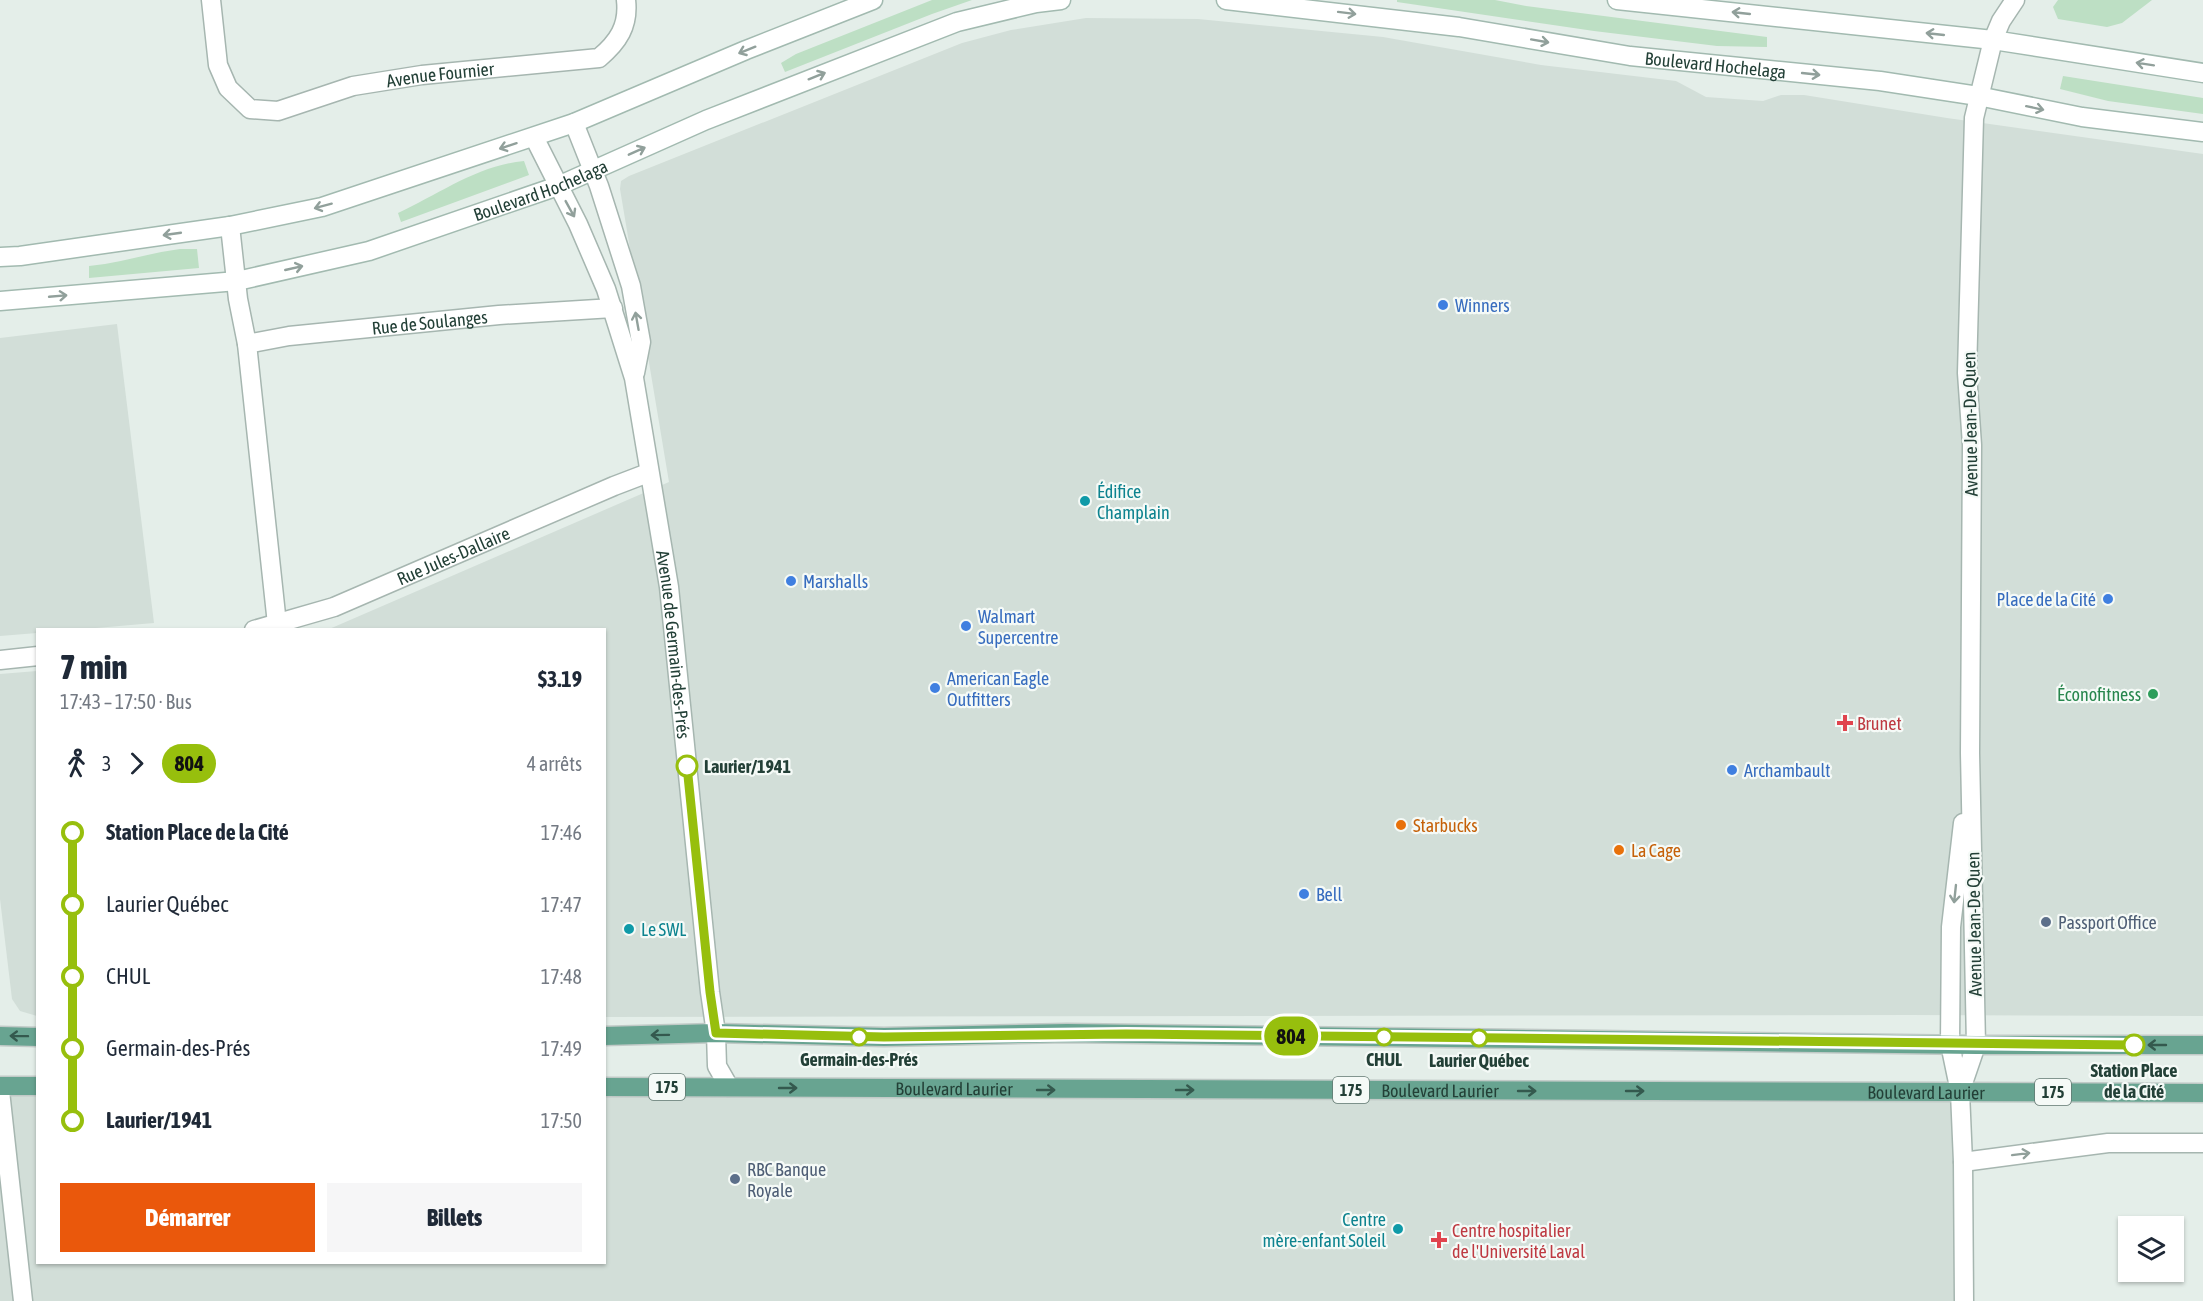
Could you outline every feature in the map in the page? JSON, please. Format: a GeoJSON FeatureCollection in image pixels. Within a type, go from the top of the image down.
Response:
{"type":"FeatureCollection","features":[{"type":"Feature","properties":{"kind":"main road"},"geometry":{"type":"LineString","coordinates":[[606,1036],[716,1033],[884,1037],[1126,1034],[1976,1045],[2203,1045]]}},
{"type":"Feature","properties":{"kind":"main road"},"geometry":{"type":"LineString","coordinates":[[0,1036],[36,1036]]}},
{"type":"Feature","properties":{"kind":"main road"},"geometry":{"type":"LineString","coordinates":[[0,1086],[36,1086]]}},
{"type":"Feature","properties":{"kind":"main road","name":"Boulevard Laurier"},"geometry":{"type":"LineString","coordinates":[[606,1087],[2203,1093]]}},
{"type":"Feature","properties":{"kind":"street","name":"Avenue Fournier"},"geometry":{"type":"LineString","coordinates":[[210,0],[218,65],[228,88],[249,109],[278,111],[353,86],[422,75],[599,58],[613,46],[622,33],[626,21],[626,0]]}},
{"type":"Feature","properties":{"kind":"street"},"geometry":{"type":"LineString","coordinates":[[0,257],[230,226],[322,207],[574,123],[746,50],[873,0]]}},
{"type":"Feature","properties":{"kind":"street","name":"Boulevard Hochelaga"},"geometry":{"type":"LineString","coordinates":[[0,301],[237,281],[369,251],[558,186],[706,120],[957,22],[1035,3],[1061,0]]}},
{"type":"Feature","properties":{"kind":"street","name":"Boulevard Hochelaga"},"geometry":{"type":"LineString","coordinates":[[1226,0],[1459,27],[1630,56],[1880,81],[1978,96],[2082,117],[2203,132]]}},
{"type":"Feature","properties":{"kind":"street"},"geometry":{"type":"LineString","coordinates":[[1617,0],[1993,40],[2203,73]]}},
{"type":"Feature","properties":{"kind":"street","name":"Avenue Jean-De Quen"},"geometry":{"type":"LineString","coordinates":[[1960,1092],[1976,1045],[1970,753],[1972,445],[1967,373],[1974,118],[1993,40],[2001,21],[2015,0]]}},
{"type":"Feature","properties":{"kind":"street","name":"Avenue de Germain-des-Prés"},"geometry":{"type":"LineString","coordinates":[[574,123],[593,171],[631,286],[641,342],[634,378]]}},
{"type":"Feature","properties":{"kind":"street","name":"Avenue de Germain-des-Prés"},"geometry":{"type":"LineString","coordinates":[[534,137],[578,224],[613,308],[634,378],[648,474],[669,587],[716,1033],[717,1066],[729,1087]]}},
{"type":"Feature","properties":{"kind":"street"},"geometry":{"type":"LineString","coordinates":[[230,226],[247,344],[277,624]]}},
{"type":"Feature","properties":{"kind":"street","name":"Rue de Soulanges"},"geometry":{"type":"LineString","coordinates":[[247,344],[301,335],[499,315],[613,308]]}},
{"type":"Feature","properties":{"kind":"street","name":"Rue Jules-Dallaire"},"geometry":{"type":"LineString","coordinates":[[262,628],[334,607],[614,486],[648,474]]}},
{"type":"Feature","properties":{"kind":"street"},"geometry":{"type":"LineString","coordinates":[[0,660],[36,656]]}},
{"type":"Feature","properties":{"kind":"street","name":"Avenue Jean-De Quen"},"geometry":{"type":"LineString","coordinates":[[1964,1301],[1960,1092],[1950,1044],[1951,927],[1970,753]]}},
{"type":"Feature","properties":{"kind":"street"},"geometry":{"type":"LineString","coordinates":[[0,1091],[22,1301]]}},
{"type":"Feature","properties":{"kind":"street"},"geometry":{"type":"LineString","coordinates":[[1963,1162],[2108,1143],[2203,1143]]}},
{"type":"Feature","properties":{"kind":"shaded area"},"geometry":{"type":"Polygon","coordinates":[[[1086,18],[1198,19],[1383,37],[1541,65],[1676,81],[1706,97],[1763,101],[1781,95],[1804,95],[1947,118],[2203,154],[2203,1016],[606,1017],[606,628],[332,628],[669,482],[620,189],[621,181],[962,43],[1011,30],[1086,18]]]}},
{"type":"Feature","properties":{"kind":"shaded area"},"geometry":{"type":"Polygon","coordinates":[[[117,324],[154,623],[96,628],[36,628],[36,633],[0,636],[0,338],[117,324]]]}},
{"type":"Feature","properties":{"kind":"shaded area"},"geometry":{"type":"Polygon","coordinates":[[[36,671],[36,1016],[20,1011],[12,999],[0,899],[0,674],[36,671]]]}},
{"type":"Feature","properties":{"kind":"shaded area","name":"Centre hospitalier de l'Université Laval"},"geometry":{"type":"Polygon","coordinates":[[[0,1086],[36,1086],[36,1264],[606,1264],[606,1087],[1960,1092],[1964,1301],[0,1301],[0,1086]]]}},
{"type":"Feature","properties":{"kind":"green space"},"geometry":{"type":"Polygon","coordinates":[[[932,0],[972,0],[785,72],[781,63],[796,54],[932,0]]]}},
{"type":"Feature","properties":{"kind":"green space"},"geometry":{"type":"Polygon","coordinates":[[[1397,0],[1495,0],[1767,37],[1767,47],[1717,46],[1594,31],[1397,2],[1397,0]]]}},
{"type":"Feature","properties":{"kind":"green space"},"geometry":{"type":"Polygon","coordinates":[[[2058,0],[2152,0],[2122,23],[2107,27],[2058,19],[2053,7],[2058,0]]]}},
{"type":"Feature","properties":{"kind":"green space"},"geometry":{"type":"Polygon","coordinates":[[[2063,76],[2203,98],[2203,114],[2108,101],[2060,89],[2063,76]]]}},
{"type":"Feature","properties":{"kind":"green space"},"geometry":{"type":"Polygon","coordinates":[[[524,161],[529,175],[401,222],[398,213],[459,181],[491,168],[524,161]]]}},
{"type":"Feature","properties":{"kind":"green space"},"geometry":{"type":"Polygon","coordinates":[[[180,249],[197,249],[199,268],[89,278],[89,266],[180,249]]]}},
{"type":"Feature","properties":{"kind":"bus line","name":"804"},"geometry":{"type":"LineString","coordinates":[[687,766],[716,1033],[968,1037],[1067,1033],[2134,1045]]}},
{"type":"Feature","properties":{"kind":"place","name":"Winners"},"geometry":{"type":"Point","coordinates":[1443,305]}},
{"type":"Feature","properties":{"kind":"place","name":"Édifice Champlain"},"geometry":{"type":"Point","coordinates":[1085,501]}},
{"type":"Feature","properties":{"kind":"place","name":"Marshalls"},"geometry":{"type":"Point","coordinates":[791,581]}},
{"type":"Feature","properties":{"kind":"place","name":"Place de la Cité"},"geometry":{"type":"Point","coordinates":[2108,599]}},
{"type":"Feature","properties":{"kind":"place","name":"Walmart Supercentre"},"geometry":{"type":"Point","coordinates":[966,626]}},
{"type":"Feature","properties":{"kind":"place","name":"American Eagle Outfitters"},"geometry":{"type":"Point","coordinates":[935,688]}},
{"type":"Feature","properties":{"kind":"place","name":"Éconofitness"},"geometry":{"type":"Point","coordinates":[2153,694]}},
{"type":"Feature","properties":{"kind":"place","name":"Brunet"},"geometry":{"type":"Point","coordinates":[1845,723]}},
{"type":"Feature","properties":{"kind":"place","name":"Laurier/1941"},"geometry":{"type":"Point","coordinates":[687,766]}},
{"type":"Feature","properties":{"kind":"place","name":"Archambault"},"geometry":{"type":"Point","coordinates":[1732,770]}},
{"type":"Feature","properties":{"kind":"place","name":"Starbucks"},"geometry":{"type":"Point","coordinates":[1401,825]}},
{"type":"Feature","properties":{"kind":"place","name":"La Cage"},"geometry":{"type":"Point","coordinates":[1619,850]}},
{"type":"Feature","properties":{"kind":"place","name":"Bell"},"geometry":{"type":"Point","coordinates":[1304,894]}},
{"type":"Feature","properties":{"kind":"place","name":"Passport Office"},"geometry":{"type":"Point","coordinates":[2046,922]}},
{"type":"Feature","properties":{"kind":"place","name":"Le SWL"},"geometry":{"type":"Point","coordinates":[629,929]}},
{"type":"Feature","properties":{"kind":"place","name":"Germain-des-Prés"},"geometry":{"type":"Point","coordinates":[859,1037]}},
{"type":"Feature","properties":{"kind":"place","name":"CHUL"},"geometry":{"type":"Point","coordinates":[1384,1037]}},
{"type":"Feature","properties":{"kind":"place","name":"Laurier Québec"},"geometry":{"type":"Point","coordinates":[1479,1038]}},
{"type":"Feature","properties":{"kind":"place","name":"Station Place de la Cité"},"geometry":{"type":"Point","coordinates":[2134,1045]}},
{"type":"Feature","properties":{"kind":"place","name":"RBC Banque Royale"},"geometry":{"type":"Point","coordinates":[735,1179]}},
{"type":"Feature","properties":{"kind":"place","name":"Centre mère-enfant Soleil"},"geometry":{"type":"Point","coordinates":[1398,1229]}},
{"type":"Feature","properties":{"kind":"place","name":"Centre hospitalier de l'Université Laval"},"geometry":{"type":"Point","coordinates":[1439,1240]}}]}
